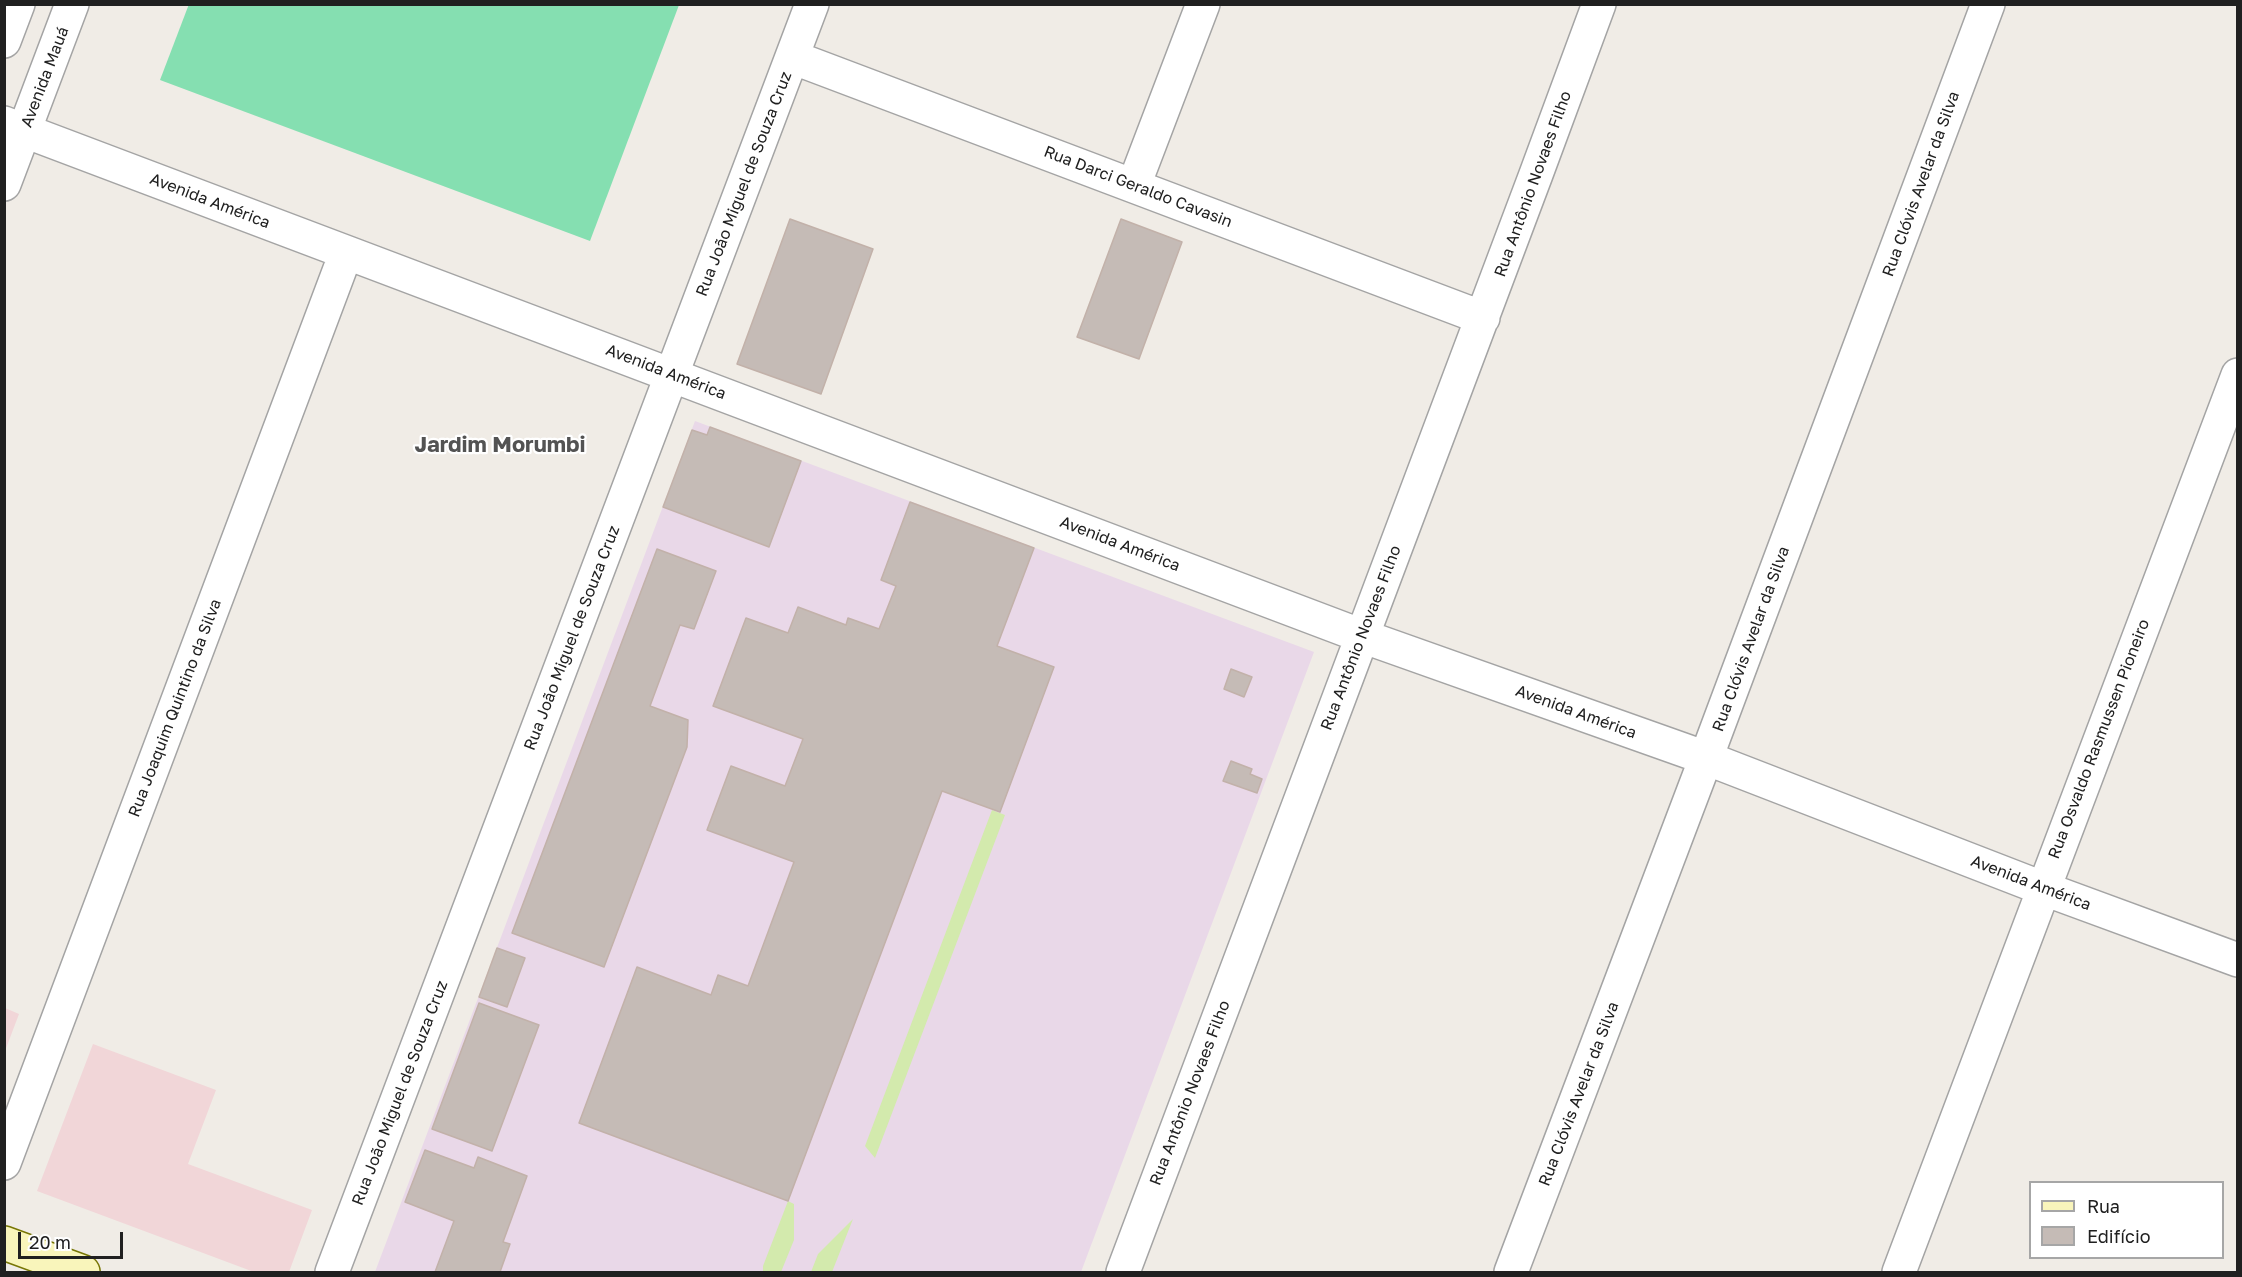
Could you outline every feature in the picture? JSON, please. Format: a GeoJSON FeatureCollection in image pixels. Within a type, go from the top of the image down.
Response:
{"type":"FeatureCollection","features":[{"type":"Feature","properties":{"kind":"main road"},"geometry":{"type":"LineString","coordinates":[[4,1243],[83,1272]]}},
{"type":"Feature","properties":{"kind":"street"},"geometry":{"type":"LineString","coordinates":[[4,41],[18,4]]}},
{"type":"Feature","properties":{"kind":"street","name":"Avenida Mauá"},"geometry":{"type":"LineString","coordinates":[[4,184],[14,127],[72,4]]}},
{"type":"Feature","properties":{"kind":"street","name":"Rua João Miguel de Souza Cruz"},"geometry":{"type":"LineString","coordinates":[[332,1272],[812,4]]}},
{"type":"Feature","properties":{"kind":"street"},"geometry":{"type":"LineString","coordinates":[[1134,185],[1203,4]]}},
{"type":"Feature","properties":{"kind":"street","name":"Rua Antônio Novaes Filho"},"geometry":{"type":"LineString","coordinates":[[1123,1272],[1484,318],[1599,4]]}},
{"type":"Feature","properties":{"kind":"street","name":"Rua Clóvis Avelar da Silva"},"geometry":{"type":"LineString","coordinates":[[1511,1272],[1706,759],[1988,4]]}},
{"type":"Feature","properties":{"kind":"street","name":"Rua Darci Geraldo Cavasin"},"geometry":{"type":"LineString","coordinates":[[792,57],[1484,318]]}},
{"type":"Feature","properties":{"kind":"street","name":"Avenida América"},"geometry":{"type":"LineString","coordinates":[[14,127],[1362,636],[1706,759],[2042,888],[2238,960]]}},
{"type":"Feature","properties":{"kind":"street","name":"Rua Joaquim Quintino da Silva"},"geometry":{"type":"LineString","coordinates":[[4,1162],[346,253]]}},
{"type":"Feature","properties":{"kind":"street","name":"Rua Osvaldo Rasmussen Pioneiro"},"geometry":{"type":"LineString","coordinates":[[1899,1272],[2042,888],[2238,375]]}},
{"type":"Feature","properties":{"kind":"shaded area"},"geometry":{"type":"Polygon","coordinates":[[[695,421],[1314,652],[1081,1272],[375,1272],[695,421]]]}},
{"type":"Feature","properties":{"kind":"shaded area"},"geometry":{"type":"Polygon","coordinates":[[[5,1008],[19,1014],[5,1051],[5,1008]]]}},
{"type":"Feature","properties":{"kind":"shaded area"},"geometry":{"type":"Polygon","coordinates":[[[93,1044],[216,1090],[188,1164],[312,1210],[289,1272],[254,1272],[37,1191],[93,1044]]]}},
{"type":"Feature","properties":{"kind":"green space"},"geometry":{"type":"Polygon","coordinates":[[[189,4],[679,5],[590,241],[160,80],[189,4]]]}},
{"type":"Feature","properties":{"kind":"green space"},"geometry":{"type":"Polygon","coordinates":[[[992,810],[1005,815],[875,1158],[865,1146],[992,810]]]}},
{"type":"Feature","properties":{"kind":"green space"},"geometry":{"type":"Polygon","coordinates":[[[788,1201],[794,1204],[794,1240],[781,1272],[763,1272],[763,1266],[788,1201]]]}},
{"type":"Feature","properties":{"kind":"green space"},"geometry":{"type":"Polygon","coordinates":[[[853,1219],[832,1272],[811,1272],[818,1254],[853,1219]]]}},
{"type":"Feature","properties":{"kind":"building"},"geometry":{"type":"Polygon","coordinates":[[[790,219],[873,249],[821,394],[737,364],[790,219]]]}},
{"type":"Feature","properties":{"kind":"building"},"geometry":{"type":"Polygon","coordinates":[[[1121,219],[1182,242],[1139,359],[1077,337],[1121,219]]]}},
{"type":"Feature","properties":{"kind":"building"},"geometry":{"type":"Polygon","coordinates":[[[710,427],[801,461],[769,547],[663,507],[692,430],[707,435],[710,427]]]}},
{"type":"Feature","properties":{"kind":"building"},"geometry":{"type":"Polygon","coordinates":[[[910,502],[1034,548],[997,646],[1054,667],[1000,812],[942,791],[788,1201],[579,1123],[637,967],[711,995],[718,975],[748,986],[794,862],[707,830],[731,766],[785,786],[803,739],[713,706],[746,618],[788,633],[798,607],[846,625],[848,618],[879,629],[896,586],[881,580],[910,502]]]}},
{"type":"Feature","properties":{"kind":"building"},"geometry":{"type":"Polygon","coordinates":[[[657,549],[716,571],[694,629],[680,625],[650,706],[688,720],[687,747],[604,967],[512,933],[657,549]]]}},
{"type":"Feature","properties":{"kind":"building"},"geometry":{"type":"Polygon","coordinates":[[[1231,669],[1252,677],[1244,697],[1224,689],[1231,669]]]}},
{"type":"Feature","properties":{"kind":"building"},"geometry":{"type":"Polygon","coordinates":[[[1231,761],[1252,769],[1250,774],[1262,779],[1257,793],[1223,781],[1231,761]]]}},
{"type":"Feature","properties":{"kind":"building"},"geometry":{"type":"Polygon","coordinates":[[[497,948],[525,958],[507,1007],[479,997],[497,948]]]}},
{"type":"Feature","properties":{"kind":"building"},"geometry":{"type":"Polygon","coordinates":[[[479,1003],[539,1025],[492,1151],[432,1129],[479,1003]]]}},
{"type":"Feature","properties":{"kind":"building"},"geometry":{"type":"Polygon","coordinates":[[[425,1150],[474,1168],[478,1157],[527,1176],[503,1242],[510,1244],[500,1272],[435,1272],[454,1221],[405,1202],[425,1150]]]}},
{"type":"Feature","properties":{"kind":"district","name":"Jardim Morumbi"},"geometry":{"type":"Point","coordinates":[500,445]}}]}
